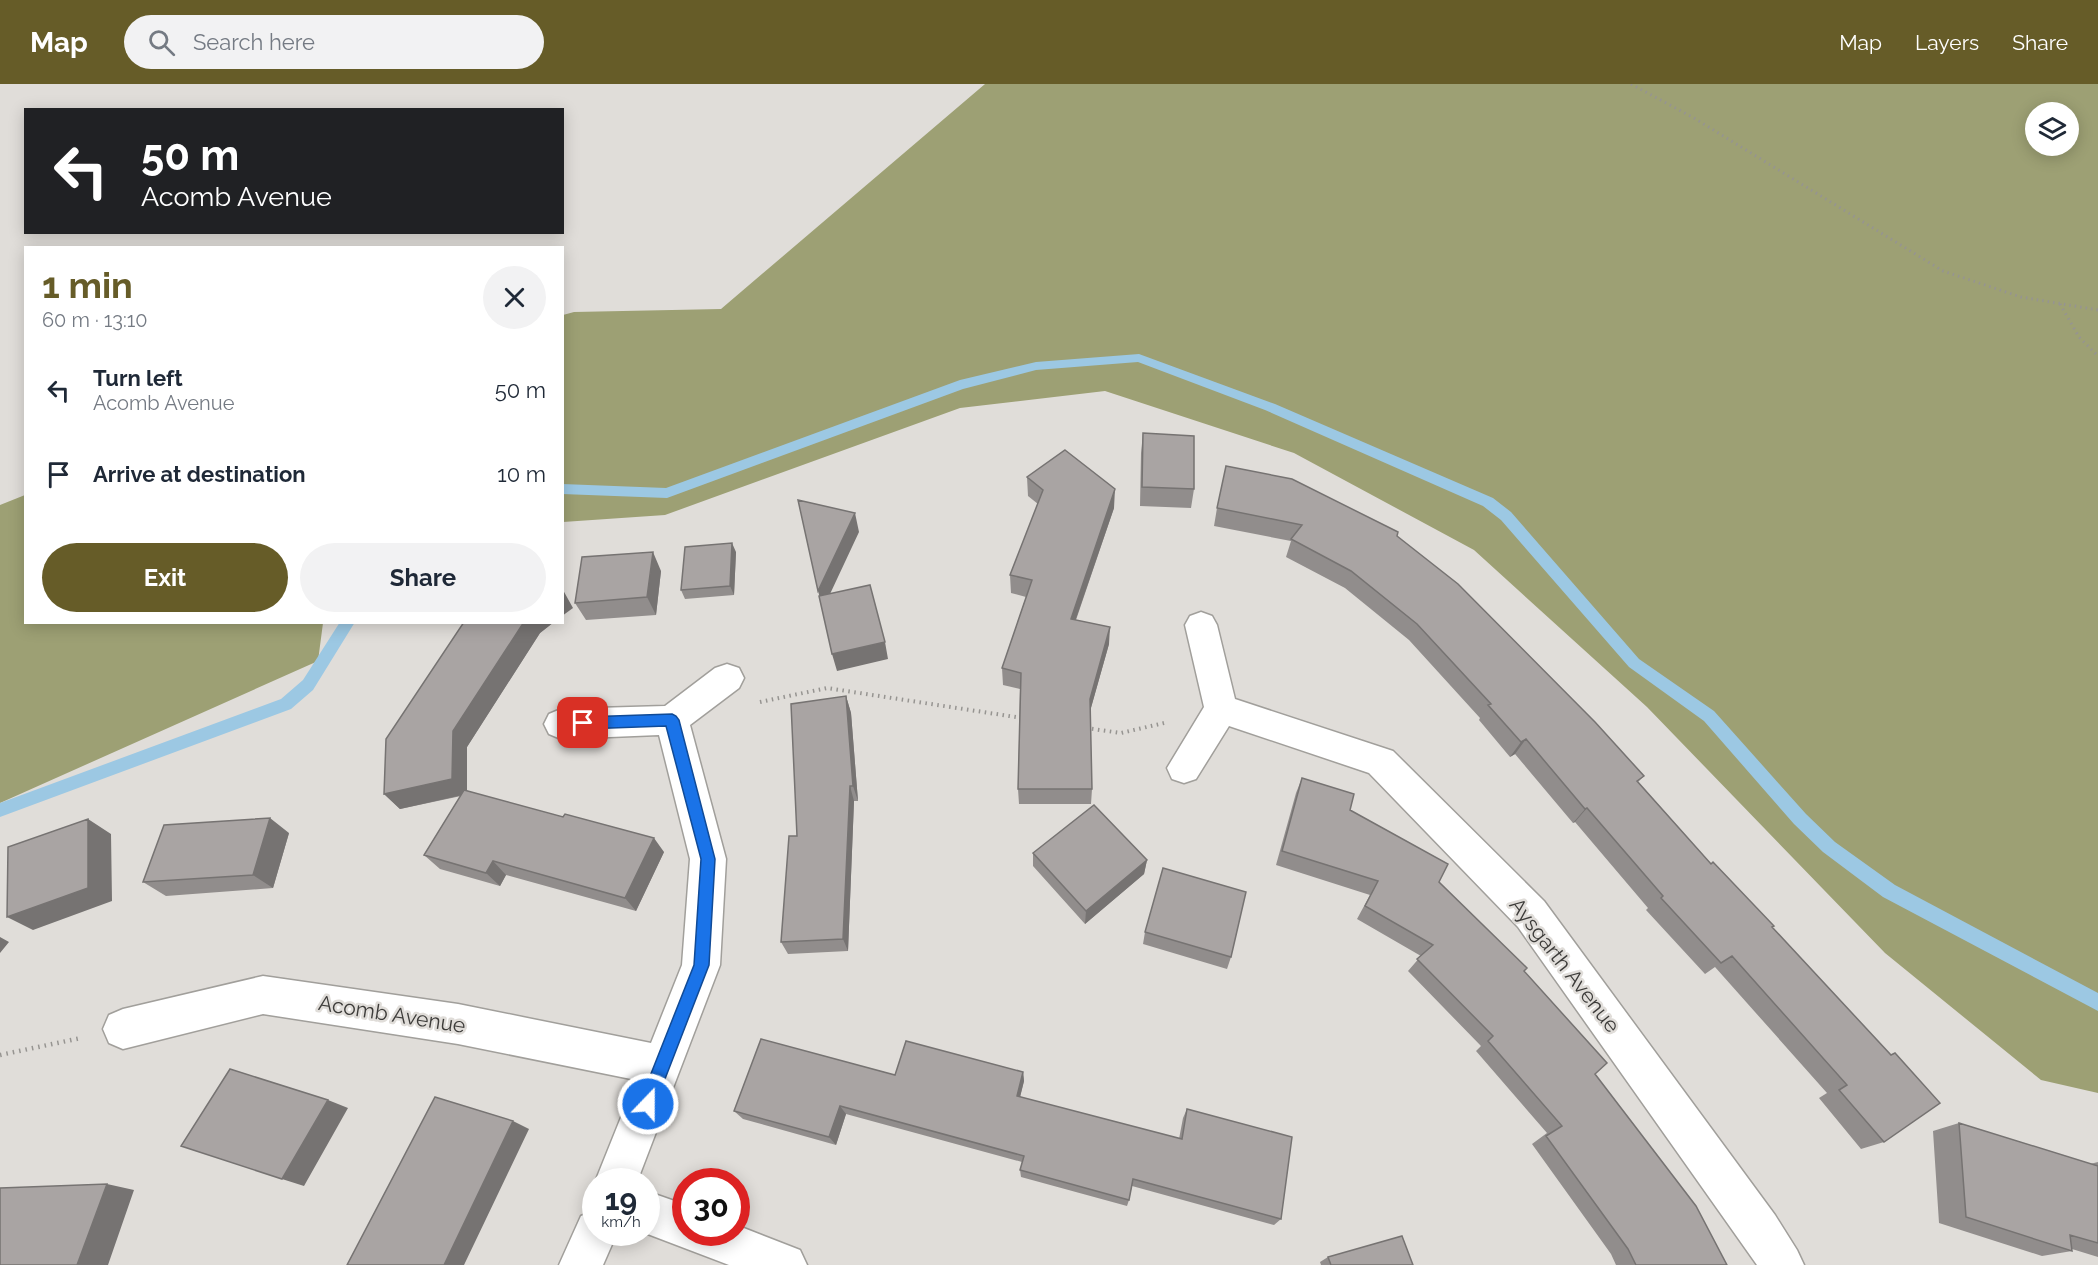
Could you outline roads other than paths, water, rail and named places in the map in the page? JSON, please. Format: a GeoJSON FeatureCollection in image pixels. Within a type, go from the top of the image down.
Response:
{"type":"FeatureCollection","features":[{"type":"Feature","properties":{"kind":"street"},"geometry":{"type":"LineString","coordinates":[[1184,768],[1221,709],[1201,625]]}},
{"type":"Feature","properties":{"kind":"street"},"geometry":{"type":"LineString","coordinates":[[561,723],[672,720],[727,678]]}},
{"type":"Feature","properties":{"kind":"street","name":"Aysgarth Avenue"},"geometry":{"type":"LineString","coordinates":[[1221,709],[1381,762],[1531,914],[1760,1230],[1782,1265]]}},
{"type":"Feature","properties":{"kind":"street"},"geometry":{"type":"LineString","coordinates":[[622,1168],[701,965],[708,859],[672,720]]}},
{"type":"Feature","properties":{"kind":"street","name":"Acomb Avenue"},"geometry":{"type":"LineString","coordinates":[[123,1029],[262,994],[458,1024],[663,1065]]}},
{"type":"Feature","properties":{"kind":"street"},"geometry":{"type":"LineString","coordinates":[[581,1265],[589,1246]]}},
{"type":"Feature","properties":{"kind":"street"},"geometry":{"type":"LineString","coordinates":[[735,1246],[785,1265]]}},
{"type":"Feature","properties":{"kind":"waterway"},"geometry":{"type":"LineString","coordinates":[[564,489],[667,493],[960,385],[1036,366],[1139,358],[1270,407],[1488,502],[1506,516],[1634,663],[1709,716],[1800,819],[1829,847],[1889,891],[2098,1002]]}},
{"type":"Feature","properties":{"kind":"waterway"},"geometry":{"type":"LineString","coordinates":[[0,810],[286,704],[308,685],[347,624]]}}]}
